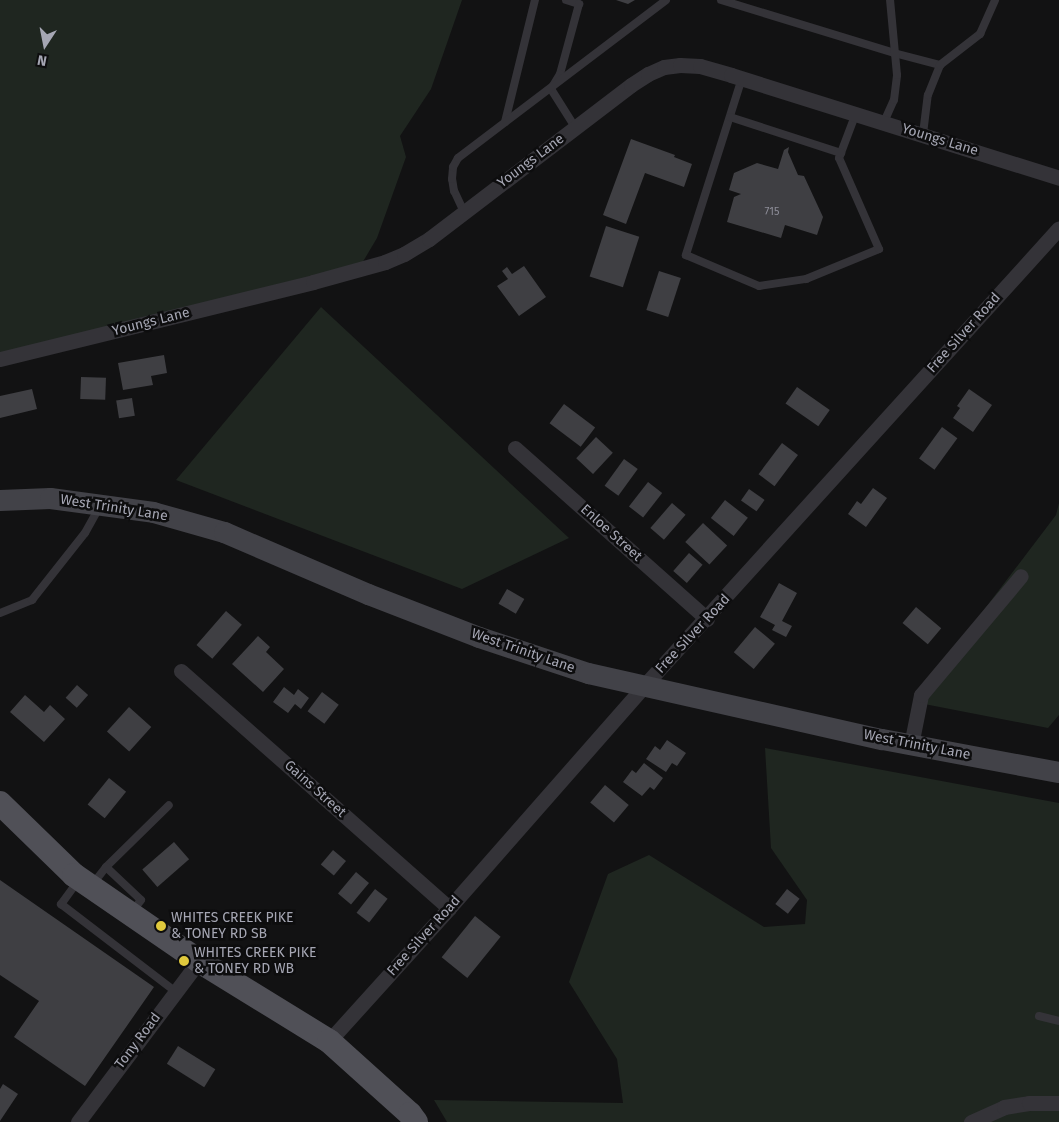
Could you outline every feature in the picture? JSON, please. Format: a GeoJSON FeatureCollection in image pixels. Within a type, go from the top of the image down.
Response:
{"type":"FeatureCollection","features":[{"type":"Feature","properties":{"kind":"main road","name":"West Trinity Lane"},"geometry":{"type":"LineString","coordinates":[[0,500],[50,498],[153,512],[224,532],[368,594],[479,636],[572,668],[643,687],[911,745],[1059,772]]}},
{"type":"Feature","properties":{"kind":"main road"},"geometry":{"type":"LineString","coordinates":[[2,808],[85,882],[199,961],[329,1041],[410,1114],[416,1122]]}},
{"type":"Feature","properties":{"kind":"street","name":"Youngs Lane"},"geometry":{"type":"LineString","coordinates":[[0,360],[385,262],[429,239],[631,85],[648,74],[664,67],[680,65],[700,66],[856,113],[1059,178]]}},
{"type":"Feature","properties":{"kind":"street","name":"Free Silver Road"},"geometry":{"type":"LineString","coordinates":[[329,1041],[449,908],[643,687],[707,619],[1059,228]]}},
{"type":"Feature","properties":{"kind":"street","name":"Enloe Street"},"geometry":{"type":"LineString","coordinates":[[514,448],[707,619]]}},
{"type":"Feature","properties":{"kind":"street"},"geometry":{"type":"LineString","coordinates":[[911,745],[921,695],[1021,576]]}},
{"type":"Feature","properties":{"kind":"street","name":"Gains Street"},"geometry":{"type":"LineString","coordinates":[[181,671],[449,908]]}},
{"type":"Feature","properties":{"kind":"street","name":"Tony Road"},"geometry":{"type":"LineString","coordinates":[[78,1122],[199,961]]}},
{"type":"Feature","properties":{"kind":"street"},"geometry":{"type":"LineString","coordinates":[[971,1122],[1004,1107],[1029,1103],[1059,1103]]}},
{"type":"Feature","properties":{"kind":"lane"},"geometry":{"type":"LineString","coordinates":[[505,122],[535,0]]}},
{"type":"Feature","properties":{"kind":"lane"},"geometry":{"type":"LineString","coordinates":[[550,89],[560,74],[580,4],[566,0]]}},
{"type":"Feature","properties":{"kind":"lane"},"geometry":{"type":"LineString","coordinates":[[464,212],[454,191],[452,179],[453,167],[458,158],[666,0]]}},
{"type":"Feature","properties":{"kind":"lane"},"geometry":{"type":"LineString","coordinates":[[721,0],[894,53],[940,65]]}},
{"type":"Feature","properties":{"kind":"lane"},"geometry":{"type":"LineString","coordinates":[[884,122],[894,100],[897,75],[890,0]]}},
{"type":"Feature","properties":{"kind":"lane"},"geometry":{"type":"LineString","coordinates":[[922,134],[928,95],[940,65],[980,34],[995,0]]}},
{"type":"Feature","properties":{"kind":"lane"},"geometry":{"type":"LineString","coordinates":[[742,78],[686,255],[759,286],[806,279],[879,249],[839,158],[856,113]]}},
{"type":"Feature","properties":{"kind":"lane"},"geometry":{"type":"LineString","coordinates":[[550,89],[575,127]]}},
{"type":"Feature","properties":{"kind":"lane"},"geometry":{"type":"LineString","coordinates":[[730,117],[841,153]]}},
{"type":"Feature","properties":{"kind":"lane"},"geometry":{"type":"LineString","coordinates":[[0,613],[32,600],[85,533],[101,505]]}},
{"type":"Feature","properties":{"kind":"lane"},"geometry":{"type":"LineString","coordinates":[[169,805],[106,867],[85,882],[61,904],[176,992]]}},
{"type":"Feature","properties":{"kind":"lane"},"geometry":{"type":"LineString","coordinates":[[106,867],[141,900],[131,914]]}},
{"type":"Feature","properties":{"kind":"lane"},"geometry":{"type":"LineString","coordinates":[[1038,1016],[1059,1021]]}},
{"type":"Feature","properties":{"kind":"shaded area"},"geometry":{"type":"Polygon","coordinates":[[[0,0],[462,0],[431,89],[400,136],[406,157],[377,238],[358,270],[0,359],[0,0]]]}},
{"type":"Feature","properties":{"kind":"shaded area"},"geometry":{"type":"Polygon","coordinates":[[[321,307],[569,538],[462,589],[176,480],[321,307]]]}},
{"type":"Feature","properties":{"kind":"shaded area"},"geometry":{"type":"Polygon","coordinates":[[[1059,503],[1059,715],[1048,728],[914,702],[1056,515],[1059,503]]]}},
{"type":"Feature","properties":{"kind":"shaded area"},"geometry":{"type":"Polygon","coordinates":[[[765,748],[1059,803],[1059,1122],[447,1122],[434,1100],[623,1103],[617,1059],[569,982],[608,874],[649,855],[764,927],[805,924],[807,900],[771,848],[765,748]]]}},
{"type":"Feature","properties":{"kind":"building"},"geometry":{"type":"Polygon","coordinates":[[[616,0],[635,0],[628,4],[616,0]]]}},
{"type":"Feature","properties":{"kind":"building"},"geometry":{"type":"Polygon","coordinates":[[[631,139],[675,155],[674,157],[692,164],[684,187],[645,173],[626,224],[603,215],[631,139]]]}},
{"type":"Feature","properties":{"kind":"building"},"geometry":{"type":"Polygon","coordinates":[[[789,147],[788,152],[798,175],[804,176],[823,217],[817,235],[785,225],[781,238],[727,222],[734,197],[741,194],[729,190],[734,173],[757,163],[778,169],[784,150],[789,147]]]}},
{"type":"Feature","properties":{"kind":"building"},"geometry":{"type":"Polygon","coordinates":[[[606,226],[639,237],[623,287],[590,276],[606,226]]]}},
{"type":"Feature","properties":{"kind":"building"},"geometry":{"type":"Polygon","coordinates":[[[524,266],[546,297],[519,316],[497,286],[508,279],[502,271],[507,267],[512,274],[524,266]]]}},
{"type":"Feature","properties":{"kind":"building"},"geometry":{"type":"Polygon","coordinates":[[[659,271],[681,278],[668,317],[646,310],[659,271]]]}},
{"type":"Feature","properties":{"kind":"building"},"geometry":{"type":"Polygon","coordinates":[[[164,355],[167,373],[151,376],[153,385],[123,390],[118,363],[164,355]]]}},
{"type":"Feature","properties":{"kind":"building"},"geometry":{"type":"Polygon","coordinates":[[[81,377],[106,378],[105,400],[80,399],[81,377]]]}},
{"type":"Feature","properties":{"kind":"building"},"geometry":{"type":"Polygon","coordinates":[[[797,387],[830,410],[818,426],[786,403],[797,387]]]}},
{"type":"Feature","properties":{"kind":"building"},"geometry":{"type":"Polygon","coordinates":[[[32,389],[37,409],[0,418],[0,396],[32,389]]]}},
{"type":"Feature","properties":{"kind":"building"},"geometry":{"type":"Polygon","coordinates":[[[969,389],[992,405],[973,432],[953,418],[960,408],[957,406],[969,389]]]}},
{"type":"Feature","properties":{"kind":"building"},"geometry":{"type":"Polygon","coordinates":[[[132,398],[135,416],[119,418],[116,401],[132,398]]]}},
{"type":"Feature","properties":{"kind":"building"},"geometry":{"type":"Polygon","coordinates":[[[564,404],[595,427],[581,447],[550,423],[564,404]]]}},
{"type":"Feature","properties":{"kind":"building"},"geometry":{"type":"Polygon","coordinates":[[[942,427],[957,438],[934,470],[919,459],[942,427]]]}},
{"type":"Feature","properties":{"kind":"building"},"geometry":{"type":"Polygon","coordinates":[[[596,437],[613,453],[593,474],[576,458],[596,437]]]}},
{"type":"Feature","properties":{"kind":"building"},"geometry":{"type":"Polygon","coordinates":[[[782,443],[798,455],[775,486],[759,474],[782,443]]]}},
{"type":"Feature","properties":{"kind":"building"},"geometry":{"type":"Polygon","coordinates":[[[624,459],[638,469],[618,496],[605,486],[624,459]]]}},
{"type":"Feature","properties":{"kind":"building"},"geometry":{"type":"Polygon","coordinates":[[[648,482],[662,493],[643,518],[629,506],[648,482]]]}},
{"type":"Feature","properties":{"kind":"building"},"geometry":{"type":"Polygon","coordinates":[[[873,488],[887,498],[866,527],[848,514],[857,501],[861,504],[873,488]]]}},
{"type":"Feature","properties":{"kind":"building"},"geometry":{"type":"Polygon","coordinates":[[[749,489],[765,500],[757,511],[741,500],[749,489]]]}},
{"type":"Feature","properties":{"kind":"building"},"geometry":{"type":"Polygon","coordinates":[[[725,500],[748,518],[734,536],[711,518],[725,500]]]}},
{"type":"Feature","properties":{"kind":"building"},"geometry":{"type":"Polygon","coordinates":[[[672,503],[686,515],[664,540],[650,528],[672,503]]]}},
{"type":"Feature","properties":{"kind":"building"},"geometry":{"type":"Polygon","coordinates":[[[703,523],[727,546],[709,565],[685,542],[703,523]]]}},
{"type":"Feature","properties":{"kind":"building"},"geometry":{"type":"Polygon","coordinates":[[[689,553],[703,565],[687,583],[673,571],[689,553]]]}},
{"type":"Feature","properties":{"kind":"building"},"geometry":{"type":"Polygon","coordinates":[[[779,583],[797,593],[782,621],[792,626],[786,637],[772,630],[775,625],[760,617],[779,583]]]}},
{"type":"Feature","properties":{"kind":"building"},"geometry":{"type":"Polygon","coordinates":[[[507,589],[524,599],[516,614],[498,604],[507,589]]]}},
{"type":"Feature","properties":{"kind":"building"},"geometry":{"type":"Polygon","coordinates":[[[916,607],[941,628],[928,644],[903,623],[916,607]]]}},
{"type":"Feature","properties":{"kind":"building"},"geometry":{"type":"Polygon","coordinates":[[[226,611],[242,625],[212,659],[196,645],[226,611]]]}},
{"type":"Feature","properties":{"kind":"building"},"geometry":{"type":"Polygon","coordinates":[[[755,627],[775,644],[754,669],[734,652],[755,627]]]}},
{"type":"Feature","properties":{"kind":"building"},"geometry":{"type":"Polygon","coordinates":[[[258,636],[270,647],[266,652],[284,669],[263,692],[232,664],[258,636]]]}},
{"type":"Feature","properties":{"kind":"building"},"geometry":{"type":"Polygon","coordinates":[[[77,685],[88,695],[77,708],[66,698],[77,685]]]}},
{"type":"Feature","properties":{"kind":"building"},"geometry":{"type":"Polygon","coordinates":[[[284,687],[294,695],[298,689],[309,698],[301,709],[295,704],[288,713],[273,702],[284,687]]]}},
{"type":"Feature","properties":{"kind":"building"},"geometry":{"type":"Polygon","coordinates":[[[322,692],[339,705],[324,724],[308,711],[322,692]]]}},
{"type":"Feature","properties":{"kind":"building"},"geometry":{"type":"Polygon","coordinates":[[[25,695],[44,712],[50,705],[65,719],[44,742],[10,712],[25,695]]]}},
{"type":"Feature","properties":{"kind":"building"},"geometry":{"type":"Polygon","coordinates":[[[129,707],[151,727],[129,752],[107,732],[129,707]]]}},
{"type":"Feature","properties":{"kind":"building"},"geometry":{"type":"Polygon","coordinates":[[[667,740],[686,753],[677,766],[672,763],[666,772],[646,759],[655,746],[660,750],[667,740]]]}},
{"type":"Feature","properties":{"kind":"building"},"geometry":{"type":"Polygon","coordinates":[[[644,763],[663,778],[654,790],[650,787],[642,796],[623,782],[632,770],[636,773],[644,763]]]}},
{"type":"Feature","properties":{"kind":"building"},"geometry":{"type":"Polygon","coordinates":[[[109,778],[126,792],[105,818],[88,804],[109,778]]]}},
{"type":"Feature","properties":{"kind":"building"},"geometry":{"type":"Polygon","coordinates":[[[605,785],[629,805],[614,823],[590,803],[605,785]]]}},
{"type":"Feature","properties":{"kind":"building"},"geometry":{"type":"Polygon","coordinates":[[[174,842],[189,859],[157,887],[142,870],[174,842]]]}},
{"type":"Feature","properties":{"kind":"building"},"geometry":{"type":"Polygon","coordinates":[[[333,850],[346,861],[334,875],[321,865],[333,850]]]}},
{"type":"Feature","properties":{"kind":"building"},"geometry":{"type":"Polygon","coordinates":[[[356,872],[369,883],[351,904],[338,893],[356,872]]]}},
{"type":"Feature","properties":{"kind":"building"},"geometry":{"type":"Polygon","coordinates":[[[0,880],[154,987],[85,1086],[14,1037],[39,1001],[0,975],[0,880]]]}},
{"type":"Feature","properties":{"kind":"building"},"geometry":{"type":"Polygon","coordinates":[[[375,889],[388,899],[369,922],[357,913],[375,889]]]}},
{"type":"Feature","properties":{"kind":"building"},"geometry":{"type":"Polygon","coordinates":[[[787,889],[800,899],[788,914],[775,904],[787,889]]]}},
{"type":"Feature","properties":{"kind":"building"},"geometry":{"type":"Polygon","coordinates":[[[475,916],[501,937],[467,978],[442,957],[475,916]]]}},
{"type":"Feature","properties":{"kind":"building"},"geometry":{"type":"Polygon","coordinates":[[[178,1046],[215,1069],[204,1087],[167,1064],[178,1046]]]}},
{"type":"Feature","properties":{"kind":"building"},"geometry":{"type":"Polygon","coordinates":[[[3,1084],[18,1094],[0,1121],[0,1089],[3,1084]]]}},
{"type":"Feature","properties":{"kind":"place","name":"WHITES CREEK PIKE & TONEY RD SB"},"geometry":{"type":"Point","coordinates":[161,926]}},
{"type":"Feature","properties":{"kind":"place","name":"WHITES CREEK PIKE & TONEY RD WB"},"geometry":{"type":"Point","coordinates":[184,961]}}]}
